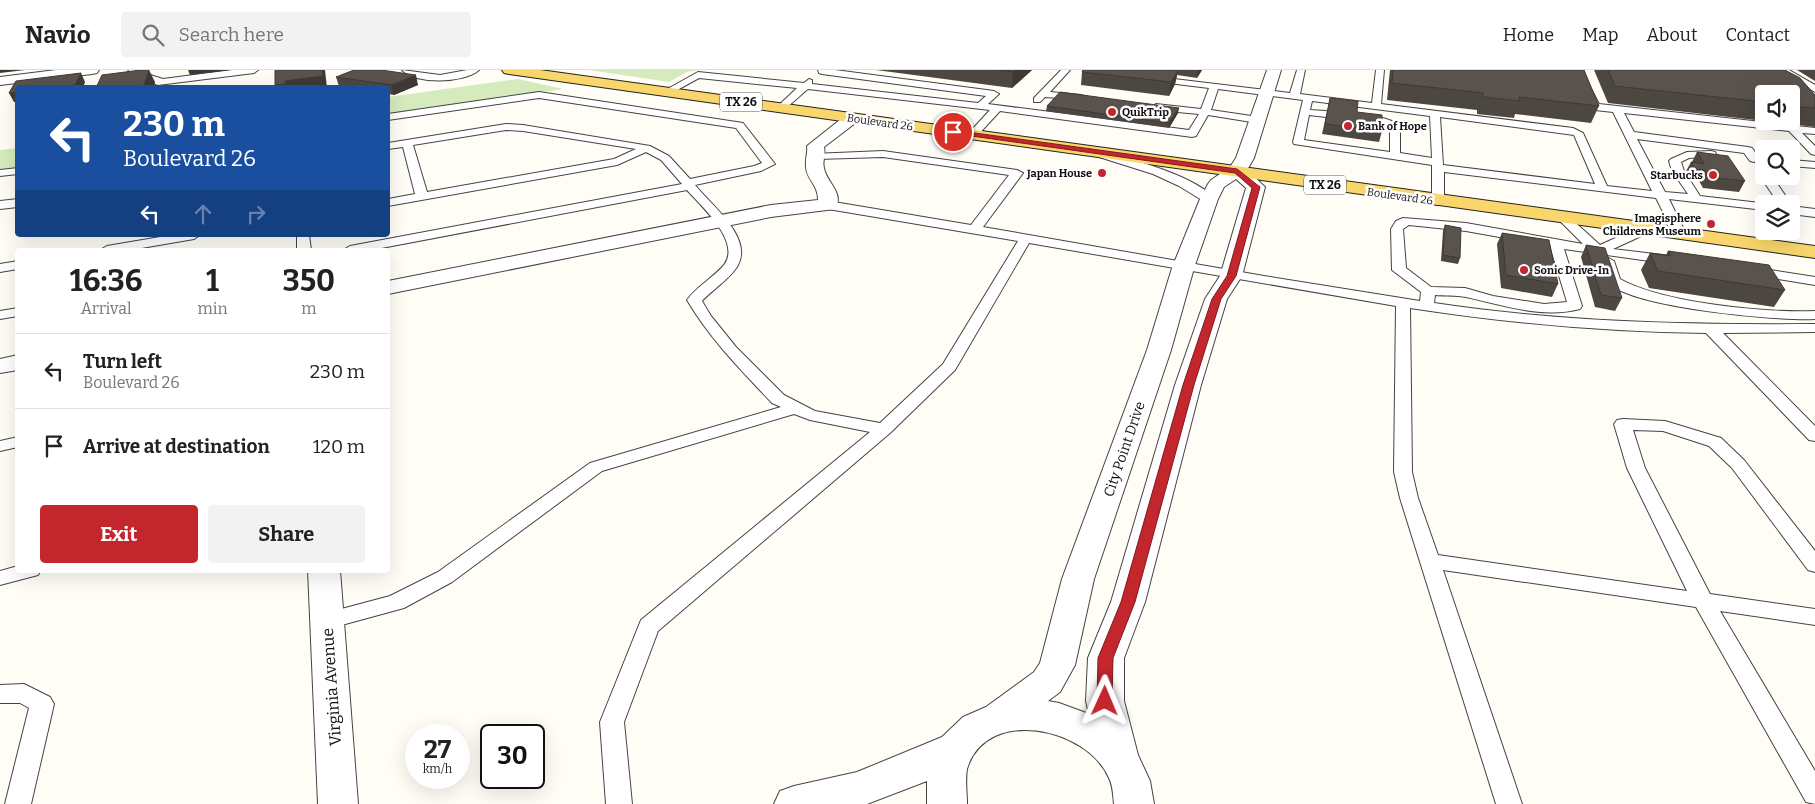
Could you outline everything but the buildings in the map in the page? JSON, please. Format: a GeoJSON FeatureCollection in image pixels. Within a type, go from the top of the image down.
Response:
{"type":"FeatureCollection","features":[{"type":"Feature","properties":{"kind":"main road","name":"Boulevard 26"},"geometry":{"type":"LineString","coordinates":[[509,70],[553,73],[667,92],[1237,171],[1438,201],[1815,252]]}},
{"type":"Feature","properties":{"kind":"street"},"geometry":{"type":"LineString","coordinates":[[0,81],[92,70]]}},
{"type":"Feature","properties":{"kind":"street","name":"City Point Drive"},"geometry":{"type":"LineString","coordinates":[[1000,717],[1047,682],[1057,665],[1078,579],[1159,350],[1183,268],[1209,199],[1218,183],[1237,171],[1245,158],[1274,70]]}},
{"type":"Feature","properties":{"kind":"street"},"geometry":{"type":"LineString","coordinates":[[390,288],[770,211],[828,205],[827,189],[818,176],[814,164],[816,156],[814,146],[852,118]]}},
{"type":"Feature","properties":{"kind":"street"},"geometry":{"type":"LineString","coordinates":[[1118,757],[1105,701],[1106,658],[1128,602],[1188,385],[1216,299],[1231,276],[1256,187],[1237,171]]}},
{"type":"Feature","properties":{"kind":"street"},"geometry":{"type":"LineString","coordinates":[[0,366],[15,363]]}},
{"type":"Feature","properties":{"kind":"street","name":"Virginia Avenue"},"geometry":{"type":"LineString","coordinates":[[324,573],[338,804]]}},
{"type":"Feature","properties":{"kind":"street"},"geometry":{"type":"LineString","coordinates":[[947,804],[945,784],[948,766],[956,749],[969,734],[985,723],[1000,717],[1024,713],[1046,714],[1066,719],[1086,728],[1104,741],[1118,757],[1128,776],[1134,804]]}},
{"type":"Feature","properties":{"kind":"street"},"geometry":{"type":"LineString","coordinates":[[794,804],[841,795],[872,786],[956,749]]}},
{"type":"Feature","properties":{"kind":"lane"},"geometry":{"type":"LineString","coordinates":[[117,81],[131,74],[159,79],[157,85],[254,70]]}},
{"type":"Feature","properties":{"kind":"lane"},"geometry":{"type":"LineString","coordinates":[[406,70],[414,74],[444,78],[465,75],[475,70]]}},
{"type":"Feature","properties":{"kind":"lane"},"geometry":{"type":"LineString","coordinates":[[781,108],[822,70],[994,94],[980,106]]}},
{"type":"Feature","properties":{"kind":"lane"},"geometry":{"type":"LineString","coordinates":[[1024,113],[1066,70]]}},
{"type":"Feature","properties":{"kind":"lane"},"geometry":{"type":"LineString","coordinates":[[1294,96],[1301,70]]}},
{"type":"Feature","properties":{"kind":"lane"},"geometry":{"type":"LineString","coordinates":[[1376,106],[1377,70]]}},
{"type":"Feature","properties":{"kind":"lane"},"geometry":{"type":"LineString","coordinates":[[1577,70],[1595,107],[1755,124]]}},
{"type":"Feature","properties":{"kind":"lane"},"geometry":{"type":"LineString","coordinates":[[1783,70],[1815,89]]}},
{"type":"Feature","properties":{"kind":"lane"},"geometry":{"type":"LineString","coordinates":[[667,92],[698,75],[998,108],[1024,113],[1192,134],[1205,112],[1214,86]]}},
{"type":"Feature","properties":{"kind":"lane"},"geometry":{"type":"LineString","coordinates":[[1140,77],[1568,130],[1578,133],[1603,189]]}},
{"type":"Feature","properties":{"kind":"lane"},"geometry":{"type":"LineString","coordinates":[[1043,94],[1091,99]]}},
{"type":"Feature","properties":{"kind":"lane"},"geometry":{"type":"LineString","coordinates":[[360,248],[688,185],[757,169],[769,164],[739,125],[539,95],[390,117]]}},
{"type":"Feature","properties":{"kind":"lane"},"geometry":{"type":"LineString","coordinates":[[1308,98],[1298,142],[1395,155],[1438,165],[1603,189],[1755,205]]}},
{"type":"Feature","properties":{"kind":"lane"},"geometry":{"type":"LineString","coordinates":[[1148,106],[1258,120]]}},
{"type":"Feature","properties":{"kind":"lane"},"geometry":{"type":"LineString","coordinates":[[972,135],[998,108]]}},
{"type":"Feature","properties":{"kind":"lane"},"geometry":{"type":"LineString","coordinates":[[1617,109],[1680,234]]}},
{"type":"Feature","properties":{"kind":"lane"},"geometry":{"type":"LineString","coordinates":[[1305,112],[1326,114]]}},
{"type":"Feature","properties":{"kind":"lane"},"geometry":{"type":"LineString","coordinates":[[1435,113],[1438,201]]}},
{"type":"Feature","properties":{"kind":"lane"},"geometry":{"type":"LineString","coordinates":[[1672,115],[1693,143]]}},
{"type":"Feature","properties":{"kind":"lane"},"geometry":{"type":"LineString","coordinates":[[1354,118],[1384,121],[1395,126],[1395,155]]}},
{"type":"Feature","properties":{"kind":"lane"},"geometry":{"type":"LineString","coordinates":[[1727,121],[1755,156]]}},
{"type":"Feature","properties":{"kind":"lane"},"geometry":{"type":"LineString","coordinates":[[390,146],[506,127],[523,128],[646,148],[665,158],[720,221],[734,240],[735,254],[731,265],[694,300],[705,318],[731,350],[778,399],[810,415],[884,429]]}},
{"type":"Feature","properties":{"kind":"lane"},"geometry":{"type":"LineString","coordinates":[[1794,130],[1815,152]]}},
{"type":"Feature","properties":{"kind":"lane"},"geometry":{"type":"LineString","coordinates":[[1800,130],[1815,131]]}},
{"type":"Feature","properties":{"kind":"lane"},"geometry":{"type":"LineString","coordinates":[[1630,135],[1693,143],[1755,156]]}},
{"type":"Feature","properties":{"kind":"lane"},"geometry":{"type":"LineString","coordinates":[[407,143],[422,196]]}},
{"type":"Feature","properties":{"kind":"lane"},"geometry":{"type":"LineString","coordinates":[[390,202],[617,162],[646,148]]}},
{"type":"Feature","properties":{"kind":"lane"},"geometry":{"type":"LineString","coordinates":[[1092,152],[1168,174],[1191,185],[1209,199]]}},
{"type":"Feature","properties":{"kind":"lane"},"geometry":{"type":"LineString","coordinates":[[1696,198],[1678,171],[1675,161],[1687,155],[1703,153],[1755,156]]}},
{"type":"Feature","properties":{"kind":"lane"},"geometry":{"type":"LineString","coordinates":[[816,156],[883,154],[1017,173],[975,228]]}},
{"type":"Feature","properties":{"kind":"lane"},"geometry":{"type":"LineString","coordinates":[[1800,164],[1815,165]]}},
{"type":"Feature","properties":{"kind":"lane"},"geometry":{"type":"LineString","coordinates":[[0,173],[15,171]]}},
{"type":"Feature","properties":{"kind":"lane"},"geometry":{"type":"LineString","coordinates":[[0,205],[15,203]]}},
{"type":"Feature","properties":{"kind":"lane"},"geometry":{"type":"LineString","coordinates":[[828,205],[975,228],[1025,240],[1231,276],[1506,317],[1587,324],[1711,330],[1815,328]]}},
{"type":"Feature","properties":{"kind":"lane"},"geometry":{"type":"LineString","coordinates":[[1800,211],[1815,213]]}},
{"type":"Feature","properties":{"kind":"lane"},"geometry":{"type":"LineString","coordinates":[[1563,218],[1582,237],[1600,250],[1610,266],[1615,282],[1627,290],[1650,297],[1765,313],[1790,316],[1815,315]]}},
{"type":"Feature","properties":{"kind":"lane"},"geometry":{"type":"LineString","coordinates":[[1555,242],[1575,306],[1544,308],[1491,300],[1465,292],[1428,291],[1399,270],[1397,229],[1400,224],[1407,221],[1421,221],[1681,261]]}},
{"type":"Feature","properties":{"kind":"lane"},"geometry":{"type":"LineString","coordinates":[[1600,250],[1646,229]]}},
{"type":"Feature","properties":{"kind":"lane"},"geometry":{"type":"LineString","coordinates":[[117,248],[175,237]]}},
{"type":"Feature","properties":{"kind":"lane"},"geometry":{"type":"LineString","coordinates":[[619,804],[612,722],[649,626],[884,429],[950,367],[1025,240]]}},
{"type":"Feature","properties":{"kind":"lane"},"geometry":{"type":"LineString","coordinates":[[0,268],[15,266]]}},
{"type":"Feature","properties":{"kind":"lane"},"geometry":{"type":"LineString","coordinates":[[1738,269],[1815,281]]}},
{"type":"Feature","properties":{"kind":"lane"},"geometry":{"type":"LineString","coordinates":[[1426,306],[1428,291]]}},
{"type":"Feature","properties":{"kind":"lane"},"geometry":{"type":"LineString","coordinates":[[1403,303],[1403,472],[1409,498],[1509,804]]}},
{"type":"Feature","properties":{"kind":"lane"},"geometry":{"type":"LineString","coordinates":[[0,315],[15,312]]}},
{"type":"Feature","properties":{"kind":"lane"},"geometry":{"type":"LineString","coordinates":[[1765,313],[1788,329]]}},
{"type":"Feature","properties":{"kind":"lane"},"geometry":{"type":"LineString","coordinates":[[1711,330],[1815,436]]}},
{"type":"Feature","properties":{"kind":"lane"},"geometry":{"type":"LineString","coordinates":[[327,621],[396,602],[445,577],[596,467],[796,408]]}},
{"type":"Feature","properties":{"kind":"lane"},"geometry":{"type":"LineString","coordinates":[[1815,565],[1738,464],[1715,442],[1665,426],[1623,424],[1636,468],[1703,601],[1815,794]]}},
{"type":"Feature","properties":{"kind":"lane"},"geometry":{"type":"LineString","coordinates":[[0,446],[15,443]]}},
{"type":"Feature","properties":{"kind":"lane"},"geometry":{"type":"LineString","coordinates":[[1430,561],[1815,617]]}},
{"type":"Feature","properties":{"kind":"lane"},"geometry":{"type":"LineString","coordinates":[[0,578],[19,573]]}},
{"type":"Feature","properties":{"kind":"lane"},"geometry":{"type":"LineString","coordinates":[[0,694],[24,693],[42,704],[18,804]]}},
{"type":"Feature","properties":{"kind":"green space"},"geometry":{"type":"Polygon","coordinates":[[[589,70],[698,70],[687,72],[669,82],[589,70]]]}},
{"type":"Feature","properties":{"kind":"green space"},"geometry":{"type":"Polygon","coordinates":[[[518,79],[563,89],[390,114],[390,97],[518,79]]]}},
{"type":"Feature","properties":{"kind":"green space"},"geometry":{"type":"Polygon","coordinates":[[[15,148],[15,167],[0,170],[0,150],[15,148]]]}},
{"type":"Feature","properties":{"kind":"place","name":"QuikTrip"},"geometry":{"type":"Point","coordinates":[1112,112]}},
{"type":"Feature","properties":{"kind":"place","name":"Bank of Hope"},"geometry":{"type":"Point","coordinates":[1348,126]}},
{"type":"Feature","properties":{"kind":"place","name":"Japan House"},"geometry":{"type":"Point","coordinates":[1102,173]}},
{"type":"Feature","properties":{"kind":"place","name":"Starbucks"},"geometry":{"type":"Point","coordinates":[1713,175]}},
{"type":"Feature","properties":{"kind":"place","name":"Imagisphere Childrens Museum"},"geometry":{"type":"Point","coordinates":[1711,224]}},
{"type":"Feature","properties":{"kind":"place","name":"Sonic Drive-In"},"geometry":{"type":"Point","coordinates":[1524,270]}},
{"type":"Feature","properties":{"kind":"route"},"geometry":{"type":"LineString","coordinates":[[953,132],[1237,171],[1256,187],[1231,276],[1216,299],[1188,385],[1128,602],[1106,658],[1105,701]]}}]}
